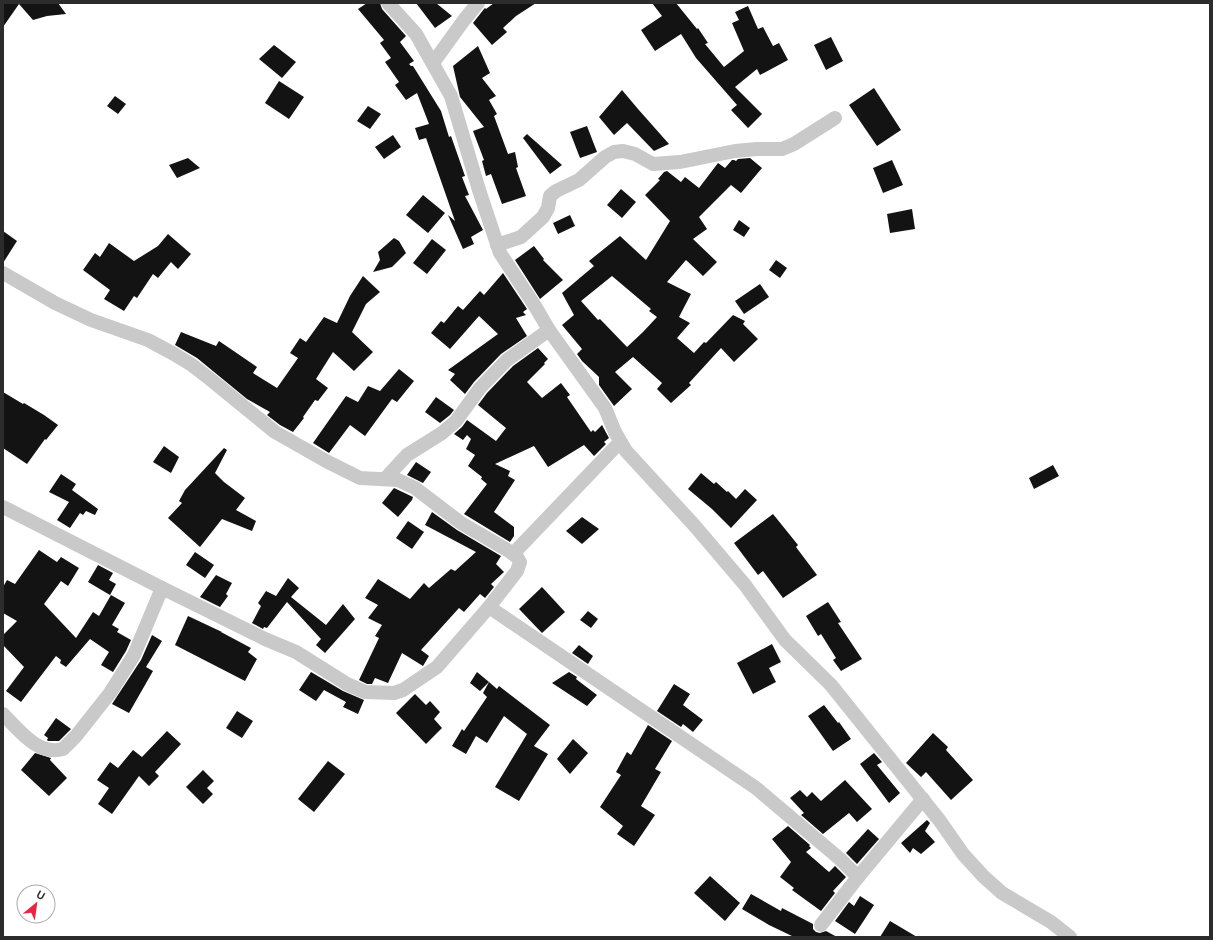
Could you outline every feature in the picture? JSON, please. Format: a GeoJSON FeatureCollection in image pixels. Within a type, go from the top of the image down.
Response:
{"type":"FeatureCollection","features":[{"type":"Feature","properties":{"kind":"street"},"geometry":{"type":"LineString","coordinates":[[388,3],[416,34],[451,96],[500,253],[549,330],[605,408],[620,442],[626,451],[694,525],[745,585],[785,640],[831,685],[923,799],[963,854],[983,876],[1002,893],[1051,922],[1070,937]]}},
{"type":"Feature","properties":{"kind":"street"},"geometry":{"type":"LineString","coordinates":[[433,63],[478,3]]}},
{"type":"Feature","properties":{"kind":"street"},"geometry":{"type":"LineString","coordinates":[[497,245],[521,237],[543,217],[548,208],[550,196],[556,191],[579,180],[605,157],[614,152],[623,151],[635,154],[653,164],[680,162],[750,149],[782,148],[794,144],[835,118]]}},
{"type":"Feature","properties":{"kind":"street"},"geometry":{"type":"LineString","coordinates":[[3,273],[54,303],[91,320],[148,340],[174,354],[192,365],[275,432],[313,455],[360,478],[398,480],[415,488],[461,523],[513,554],[520,562],[517,571],[489,607],[437,667],[403,690],[394,693],[381,694],[359,690],[296,652],[259,636],[162,588],[3,507]]}},
{"type":"Feature","properties":{"kind":"street"},"geometry":{"type":"LineString","coordinates":[[385,479],[407,455],[442,433],[456,421],[480,388],[507,360],[549,330]]}},
{"type":"Feature","properties":{"kind":"street"},"geometry":{"type":"LineString","coordinates":[[513,554],[620,442]]}},
{"type":"Feature","properties":{"kind":"street"},"geometry":{"type":"LineString","coordinates":[[3,714],[33,743],[42,748],[56,751],[63,749],[76,736],[110,693],[134,655],[162,588]]}},
{"type":"Feature","properties":{"kind":"street"},"geometry":{"type":"LineString","coordinates":[[489,607],[756,788],[840,859],[858,877]]}},
{"type":"Feature","properties":{"kind":"street"},"geometry":{"type":"LineString","coordinates":[[821,924],[923,799]]}},
{"type":"Feature","properties":{"kind":"building"},"geometry":{"type":"Polygon","coordinates":[[[3,3],[58,3],[66,14],[47,16],[33,20],[19,4],[3,27],[3,3]]]}},
{"type":"Feature","properties":{"kind":"building"},"geometry":{"type":"Polygon","coordinates":[[[367,3],[380,3],[382,9],[406,36],[400,42],[414,61],[409,64],[413,66],[441,111],[449,137],[451,136],[465,176],[462,177],[469,195],[465,196],[483,230],[471,237],[474,244],[463,249],[448,215],[455,221],[426,138],[419,140],[415,128],[429,124],[417,93],[406,100],[395,85],[399,82],[385,62],[391,58],[380,43],[384,40],[358,9],[367,3]]]}},
{"type":"Feature","properties":{"kind":"building"},"geometry":{"type":"Polygon","coordinates":[[[416,3],[436,3],[452,16],[435,28],[416,3]]]}},
{"type":"Feature","properties":{"kind":"building"},"geometry":{"type":"Polygon","coordinates":[[[494,3],[536,3],[516,16],[503,28],[507,32],[492,45],[473,23],[485,8],[486,9],[494,3]]]}},
{"type":"Feature","properties":{"kind":"building"},"geometry":{"type":"Polygon","coordinates":[[[652,3],[676,3],[697,29],[698,28],[708,43],[705,44],[724,67],[744,51],[732,23],[739,20],[735,12],[748,6],[758,29],[763,27],[773,46],[779,43],[788,60],[760,75],[757,69],[735,87],[762,114],[748,128],[731,110],[737,105],[696,58],[681,34],[655,51],[641,30],[662,16],[652,3]]]}},
{"type":"Feature","properties":{"kind":"building"},"geometry":{"type":"Polygon","coordinates":[[[831,37],[843,61],[826,70],[814,45],[831,37]]]}},
{"type":"Feature","properties":{"kind":"building"},"geometry":{"type":"Polygon","coordinates":[[[274,45],[296,62],[282,78],[259,59],[274,45]]]}},
{"type":"Feature","properties":{"kind":"building"},"geometry":{"type":"Polygon","coordinates":[[[478,46],[490,73],[482,78],[496,96],[489,100],[497,114],[494,116],[508,154],[515,152],[518,167],[516,168],[526,196],[502,204],[491,174],[486,176],[482,161],[484,160],[473,131],[484,127],[460,97],[453,66],[478,46]]]}},
{"type":"Feature","properties":{"kind":"building"},"geometry":{"type":"Polygon","coordinates":[[[279,81],[304,97],[289,119],[265,103],[279,81]]]}},
{"type":"Feature","properties":{"kind":"building"},"geometry":{"type":"Polygon","coordinates":[[[874,88],[901,130],[877,146],[849,105],[874,88]]]}},
{"type":"Feature","properties":{"kind":"building"},"geometry":{"type":"Polygon","coordinates":[[[622,90],[669,144],[654,151],[627,123],[614,135],[599,117],[622,90]]]}},
{"type":"Feature","properties":{"kind":"building"},"geometry":{"type":"Polygon","coordinates":[[[115,96],[126,104],[118,114],[107,106],[115,96]]]}},
{"type":"Feature","properties":{"kind":"building"},"geometry":{"type":"Polygon","coordinates":[[[368,106],[381,114],[370,129],[357,121],[368,106]]]}},
{"type":"Feature","properties":{"kind":"building"},"geometry":{"type":"Polygon","coordinates":[[[587,126],[597,152],[580,158],[570,132],[587,126]]]}},
{"type":"Feature","properties":{"kind":"building"},"geometry":{"type":"Polygon","coordinates":[[[527,134],[562,165],[550,174],[523,138],[527,134]]]}},
{"type":"Feature","properties":{"kind":"building"},"geometry":{"type":"Polygon","coordinates":[[[393,135],[401,147],[384,159],[375,147],[393,135]]]}},
{"type":"Feature","properties":{"kind":"building"},"geometry":{"type":"Polygon","coordinates":[[[188,158],[200,168],[177,178],[169,165],[188,158]]]}},
{"type":"Feature","properties":{"kind":"building"},"geometry":{"type":"Polygon","coordinates":[[[750,158],[762,168],[741,193],[731,185],[699,217],[707,229],[693,239],[717,262],[703,276],[686,260],[667,282],[691,294],[679,317],[690,323],[677,338],[694,353],[704,342],[706,343],[733,315],[745,321],[743,324],[758,339],[734,362],[721,348],[689,383],[691,385],[671,403],[657,389],[662,383],[633,357],[615,372],[632,389],[614,406],[599,385],[599,377],[582,361],[577,354],[582,349],[562,325],[574,315],[562,293],[594,266],[589,261],[620,236],[646,260],[670,221],[645,195],[660,180],[658,179],[664,172],[667,171],[681,182],[685,177],[699,188],[718,163],[725,168],[732,160],[736,161],[738,159],[750,158]],[[612,276],[581,301],[598,320],[600,319],[627,347],[657,317],[649,311],[651,309],[612,276]]]}},
{"type":"Feature","properties":{"kind":"building"},"geometry":{"type":"Polygon","coordinates":[[[892,160],[903,185],[883,193],[873,168],[892,160]]]}},
{"type":"Feature","properties":{"kind":"building"},"geometry":{"type":"Polygon","coordinates":[[[621,189],[636,202],[622,218],[607,205],[621,189]]]}},
{"type":"Feature","properties":{"kind":"building"},"geometry":{"type":"Polygon","coordinates":[[[423,195],[445,213],[428,233],[406,215],[423,195]]]}},
{"type":"Feature","properties":{"kind":"building"},"geometry":{"type":"Polygon","coordinates":[[[912,209],[915,229],[890,233],[887,214],[912,209]]]}},
{"type":"Feature","properties":{"kind":"building"},"geometry":{"type":"Polygon","coordinates":[[[570,215],[575,226],[558,234],[553,223],[570,215]]]}},
{"type":"Feature","properties":{"kind":"building"},"geometry":{"type":"Polygon","coordinates":[[[739,220],[750,228],[744,237],[733,230],[739,220]]]}},
{"type":"Feature","properties":{"kind":"building"},"geometry":{"type":"Polygon","coordinates":[[[3,231],[17,241],[3,263],[3,231]]]}},
{"type":"Feature","properties":{"kind":"building"},"geometry":{"type":"Polygon","coordinates":[[[168,234],[191,254],[178,269],[171,262],[158,278],[153,274],[137,298],[134,296],[124,311],[104,299],[110,290],[83,270],[95,253],[100,257],[109,243],[134,261],[158,246],[168,234]]]}},
{"type":"Feature","properties":{"kind":"building"},"geometry":{"type":"Polygon","coordinates":[[[394,238],[399,241],[406,253],[392,267],[373,272],[380,260],[378,252],[394,238]]]}},
{"type":"Feature","properties":{"kind":"building"},"geometry":{"type":"Polygon","coordinates":[[[432,239],[446,250],[427,274],[413,263],[432,239]]]}},
{"type":"Feature","properties":{"kind":"building"},"geometry":{"type":"Polygon","coordinates":[[[534,246],[544,259],[543,260],[563,280],[540,299],[515,260],[534,246]]]}},
{"type":"Feature","properties":{"kind":"building"},"geometry":{"type":"Polygon","coordinates":[[[776,260],[787,268],[780,278],[769,270],[776,260]]]}},
{"type":"Feature","properties":{"kind":"building"},"geometry":{"type":"Polygon","coordinates":[[[503,273],[527,309],[523,312],[526,315],[516,318],[527,336],[501,354],[474,382],[465,394],[450,380],[455,374],[448,370],[498,334],[479,316],[450,349],[431,333],[441,321],[444,323],[458,306],[463,310],[480,291],[484,295],[503,273]]]}},
{"type":"Feature","properties":{"kind":"building"},"geometry":{"type":"Polygon","coordinates":[[[363,276],[380,292],[366,304],[352,332],[373,352],[354,371],[333,352],[316,379],[328,388],[318,401],[315,400],[293,432],[280,425],[267,415],[270,412],[247,399],[197,358],[175,345],[181,332],[216,346],[219,341],[257,367],[253,373],[277,388],[298,358],[290,353],[300,338],[306,342],[324,317],[337,323],[350,296],[363,276]]]}},
{"type":"Feature","properties":{"kind":"building"},"geometry":{"type":"Polygon","coordinates":[[[760,284],[769,297],[744,314],[735,301],[760,284]]]}},
{"type":"Feature","properties":{"kind":"building"},"geometry":{"type":"Polygon","coordinates":[[[538,348],[548,359],[527,382],[542,398],[561,383],[570,395],[567,397],[591,432],[593,430],[595,432],[602,425],[609,438],[604,442],[606,444],[594,456],[584,445],[548,467],[534,446],[495,464],[510,471],[508,476],[515,480],[494,512],[514,527],[514,536],[510,542],[464,514],[487,484],[481,479],[482,477],[468,466],[475,455],[466,449],[471,439],[467,435],[463,440],[454,434],[467,420],[496,441],[506,428],[478,405],[487,393],[513,366],[538,348]]]}},
{"type":"Feature","properties":{"kind":"building"},"geometry":{"type":"Polygon","coordinates":[[[399,369],[414,381],[397,402],[392,399],[365,436],[350,425],[329,453],[313,443],[346,396],[358,402],[368,386],[380,391],[399,369]]]}},
{"type":"Feature","properties":{"kind":"building"},"geometry":{"type":"Polygon","coordinates":[[[3,392],[44,415],[58,425],[46,440],[45,439],[27,464],[3,448],[3,392]]]}},
{"type":"Feature","properties":{"kind":"building"},"geometry":{"type":"Polygon","coordinates":[[[436,397],[454,410],[440,423],[425,412],[436,397]]]}},
{"type":"Feature","properties":{"kind":"building"},"geometry":{"type":"Polygon","coordinates":[[[164,446],[179,457],[171,473],[153,462],[164,446]]]}},
{"type":"Feature","properties":{"kind":"building"},"geometry":{"type":"Polygon","coordinates":[[[224,448],[227,450],[215,473],[245,498],[236,510],[256,521],[252,531],[222,519],[200,547],[168,518],[182,503],[179,501],[185,490],[224,448]]]}},
{"type":"Feature","properties":{"kind":"building"},"geometry":{"type":"Polygon","coordinates":[[[416,462],[431,472],[423,483],[407,475],[416,462]]]}},
{"type":"Feature","properties":{"kind":"building"},"geometry":{"type":"Polygon","coordinates":[[[1053,465],[1059,476],[1034,489],[1029,478],[1053,465]]]}},
{"type":"Feature","properties":{"kind":"building"},"geometry":{"type":"Polygon","coordinates":[[[701,473],[714,484],[716,482],[736,499],[745,489],[757,500],[731,528],[712,509],[688,489],[701,473]]]}},
{"type":"Feature","properties":{"kind":"building"},"geometry":{"type":"Polygon","coordinates":[[[61,474],[76,484],[72,490],[98,509],[95,515],[86,511],[83,515],[80,513],[70,528],[57,520],[69,502],[49,492],[61,474]]]}},
{"type":"Feature","properties":{"kind":"building"},"geometry":{"type":"Polygon","coordinates":[[[394,488],[413,497],[398,517],[382,503],[394,488]]]}},
{"type":"Feature","properties":{"kind":"building"},"geometry":{"type":"Polygon","coordinates":[[[432,512],[457,530],[501,556],[496,564],[504,572],[491,584],[494,587],[485,598],[480,594],[464,612],[459,608],[421,650],[429,656],[423,666],[402,653],[388,683],[375,678],[372,684],[367,684],[359,680],[379,638],[375,636],[382,625],[368,618],[378,605],[365,598],[378,579],[410,599],[424,583],[429,588],[451,569],[455,571],[476,552],[425,525],[432,512]]]}},
{"type":"Feature","properties":{"kind":"building"},"geometry":{"type":"Polygon","coordinates":[[[773,514],[798,545],[796,547],[817,575],[783,598],[763,571],[758,575],[734,543],[773,514]]]}},
{"type":"Feature","properties":{"kind":"building"},"geometry":{"type":"Polygon","coordinates":[[[582,517],[599,529],[582,544],[566,531],[582,517]]]}},
{"type":"Feature","properties":{"kind":"building"},"geometry":{"type":"Polygon","coordinates":[[[408,521],[424,532],[412,549],[396,538],[408,521]]]}},
{"type":"Feature","properties":{"kind":"building"},"geometry":{"type":"Polygon","coordinates":[[[39,550],[57,562],[61,557],[79,568],[68,586],[61,581],[44,604],[76,638],[93,612],[99,616],[111,595],[125,603],[112,625],[119,629],[117,632],[131,640],[113,672],[101,665],[109,652],[90,639],[66,667],[60,663],[61,660],[56,656],[21,702],[6,691],[24,667],[3,645],[3,635],[17,621],[3,613],[3,587],[7,580],[15,584],[39,550]]]}},
{"type":"Feature","properties":{"kind":"building"},"geometry":{"type":"Polygon","coordinates":[[[195,552],[214,565],[205,578],[186,565],[195,552]]]}},
{"type":"Feature","properties":{"kind":"building"},"geometry":{"type":"Polygon","coordinates":[[[98,565],[113,573],[109,580],[116,584],[110,595],[88,582],[98,565]]]}},
{"type":"Feature","properties":{"kind":"building"},"geometry":{"type":"Polygon","coordinates":[[[216,575],[232,583],[226,594],[228,596],[220,607],[200,597],[216,575]]]}},
{"type":"Feature","properties":{"kind":"building"},"geometry":{"type":"Polygon","coordinates":[[[288,578],[299,588],[291,597],[326,625],[343,604],[355,619],[325,653],[316,645],[321,639],[287,602],[267,628],[264,627],[263,629],[252,623],[261,606],[258,603],[266,591],[276,596],[288,578]]]}},
{"type":"Feature","properties":{"kind":"building"},"geometry":{"type":"Polygon","coordinates":[[[542,587],[565,612],[542,633],[519,609],[542,587]]]}},
{"type":"Feature","properties":{"kind":"building"},"geometry":{"type":"Polygon","coordinates":[[[828,602],[841,622],[838,623],[862,659],[841,671],[833,660],[836,658],[821,634],[818,636],[806,616],[828,602]]]}},
{"type":"Feature","properties":{"kind":"building"},"geometry":{"type":"Polygon","coordinates":[[[588,611],[598,619],[591,628],[580,620],[588,611]]]}},
{"type":"Feature","properties":{"kind":"building"},"geometry":{"type":"Polygon","coordinates":[[[188,616],[251,648],[248,652],[257,659],[245,681],[175,645],[188,616]]]}},
{"type":"Feature","properties":{"kind":"building"},"geometry":{"type":"Polygon","coordinates":[[[152,635],[162,641],[146,667],[153,671],[129,713],[112,704],[141,660],[152,635]]]}},
{"type":"Feature","properties":{"kind":"building"},"geometry":{"type":"Polygon","coordinates":[[[772,644],[781,662],[769,668],[776,682],[753,694],[737,663],[772,644]]]}},
{"type":"Feature","properties":{"kind":"building"},"geometry":{"type":"Polygon","coordinates":[[[579,645],[593,656],[588,664],[572,653],[579,645]]]}},
{"type":"Feature","properties":{"kind":"building"},"geometry":{"type":"Polygon","coordinates":[[[311,672],[343,691],[364,700],[358,714],[343,707],[346,702],[324,690],[316,701],[299,690],[311,672]]]}},
{"type":"Feature","properties":{"kind":"building"},"geometry":{"type":"Polygon","coordinates":[[[477,672],[489,682],[480,691],[470,683],[477,672]]]}},
{"type":"Feature","properties":{"kind":"building"},"geometry":{"type":"Polygon","coordinates":[[[569,672],[577,677],[576,679],[597,695],[587,706],[552,683],[569,672]]]}},
{"type":"Feature","properties":{"kind":"building"},"geometry":{"type":"Polygon","coordinates":[[[489,682],[497,689],[499,686],[550,725],[534,746],[548,754],[519,801],[495,787],[527,734],[504,716],[487,743],[476,736],[466,754],[452,746],[462,729],[464,731],[487,697],[483,693],[489,682]]]}},
{"type":"Feature","properties":{"kind":"building"},"geometry":{"type":"Polygon","coordinates":[[[674,684],[690,694],[683,705],[703,720],[693,732],[683,724],[681,727],[657,711],[674,684]]]}},
{"type":"Feature","properties":{"kind":"building"},"geometry":{"type":"Polygon","coordinates":[[[415,694],[426,705],[430,701],[440,712],[434,719],[442,728],[426,744],[396,713],[415,694]]]}},
{"type":"Feature","properties":{"kind":"building"},"geometry":{"type":"Polygon","coordinates":[[[824,705],[851,739],[833,751],[808,716],[824,705]]]}},
{"type":"Feature","properties":{"kind":"building"},"geometry":{"type":"Polygon","coordinates":[[[237,711],[253,721],[242,738],[226,728],[237,711]]]}},
{"type":"Feature","properties":{"kind":"building"},"geometry":{"type":"Polygon","coordinates":[[[56,718],[71,729],[59,741],[48,741],[48,738],[44,735],[56,718]]]}},
{"type":"Feature","properties":{"kind":"building"},"geometry":{"type":"Polygon","coordinates":[[[648,725],[672,741],[655,769],[661,772],[641,806],[655,815],[634,846],[617,834],[623,826],[600,807],[621,775],[616,772],[627,752],[631,755],[648,725]]]}},
{"type":"Feature","properties":{"kind":"building"},"geometry":{"type":"Polygon","coordinates":[[[167,731],[181,744],[155,772],[159,776],[149,786],[139,776],[112,814],[98,804],[109,788],[97,780],[110,762],[118,768],[133,750],[142,757],[167,731]]]}},
{"type":"Feature","properties":{"kind":"building"},"geometry":{"type":"Polygon","coordinates":[[[933,733],[948,747],[946,750],[973,780],[951,800],[926,772],[921,777],[906,763],[933,733]]]}},
{"type":"Feature","properties":{"kind":"building"},"geometry":{"type":"Polygon","coordinates":[[[573,739],[588,753],[570,774],[557,759],[573,739]]]}},
{"type":"Feature","properties":{"kind":"building"},"geometry":{"type":"Polygon","coordinates":[[[35,753],[51,758],[50,760],[67,778],[49,796],[21,770],[35,753]]]}},
{"type":"Feature","properties":{"kind":"building"},"geometry":{"type":"Polygon","coordinates":[[[874,753],[882,762],[877,765],[900,793],[889,803],[860,764],[874,753]]]}},
{"type":"Feature","properties":{"kind":"building"},"geometry":{"type":"Polygon","coordinates":[[[328,761],[345,774],[314,812],[298,799],[328,761]]]}},
{"type":"Feature","properties":{"kind":"building"},"geometry":{"type":"Polygon","coordinates":[[[203,770],[214,781],[207,788],[213,794],[203,804],[186,787],[203,770]]]}},
{"type":"Feature","properties":{"kind":"building"},"geometry":{"type":"Polygon","coordinates":[[[845,780],[872,809],[857,822],[849,813],[823,834],[801,815],[804,813],[790,798],[800,790],[807,797],[812,792],[821,801],[845,780]]]}},
{"type":"Feature","properties":{"kind":"building"},"geometry":{"type":"Polygon","coordinates":[[[927,820],[930,823],[925,831],[935,842],[921,854],[913,848],[910,853],[901,843],[927,820]]]}},
{"type":"Feature","properties":{"kind":"building"},"geometry":{"type":"Polygon","coordinates":[[[788,826],[810,845],[809,846],[811,848],[806,852],[829,872],[835,866],[846,877],[833,891],[835,893],[821,911],[792,890],[794,888],[780,877],[791,862],[772,839],[788,826]]]}},
{"type":"Feature","properties":{"kind":"building"},"geometry":{"type":"Polygon","coordinates":[[[868,829],[879,839],[857,864],[846,853],[868,829]]]}},
{"type":"Feature","properties":{"kind":"building"},"geometry":{"type":"Polygon","coordinates":[[[710,876],[740,903],[725,921],[694,893],[710,876]]]}},
{"type":"Feature","properties":{"kind":"building"},"geometry":{"type":"Polygon","coordinates":[[[751,894],[781,911],[782,908],[813,924],[813,929],[816,932],[820,933],[826,931],[837,937],[794,937],[769,925],[742,909],[751,894]]]}},
{"type":"Feature","properties":{"kind":"building"},"geometry":{"type":"Polygon","coordinates":[[[860,896],[874,905],[855,934],[835,921],[849,902],[854,906],[860,896]]]}},
{"type":"Feature","properties":{"kind":"building"},"geometry":{"type":"Polygon","coordinates":[[[890,921],[917,937],[880,937],[890,921]]]}}]}
